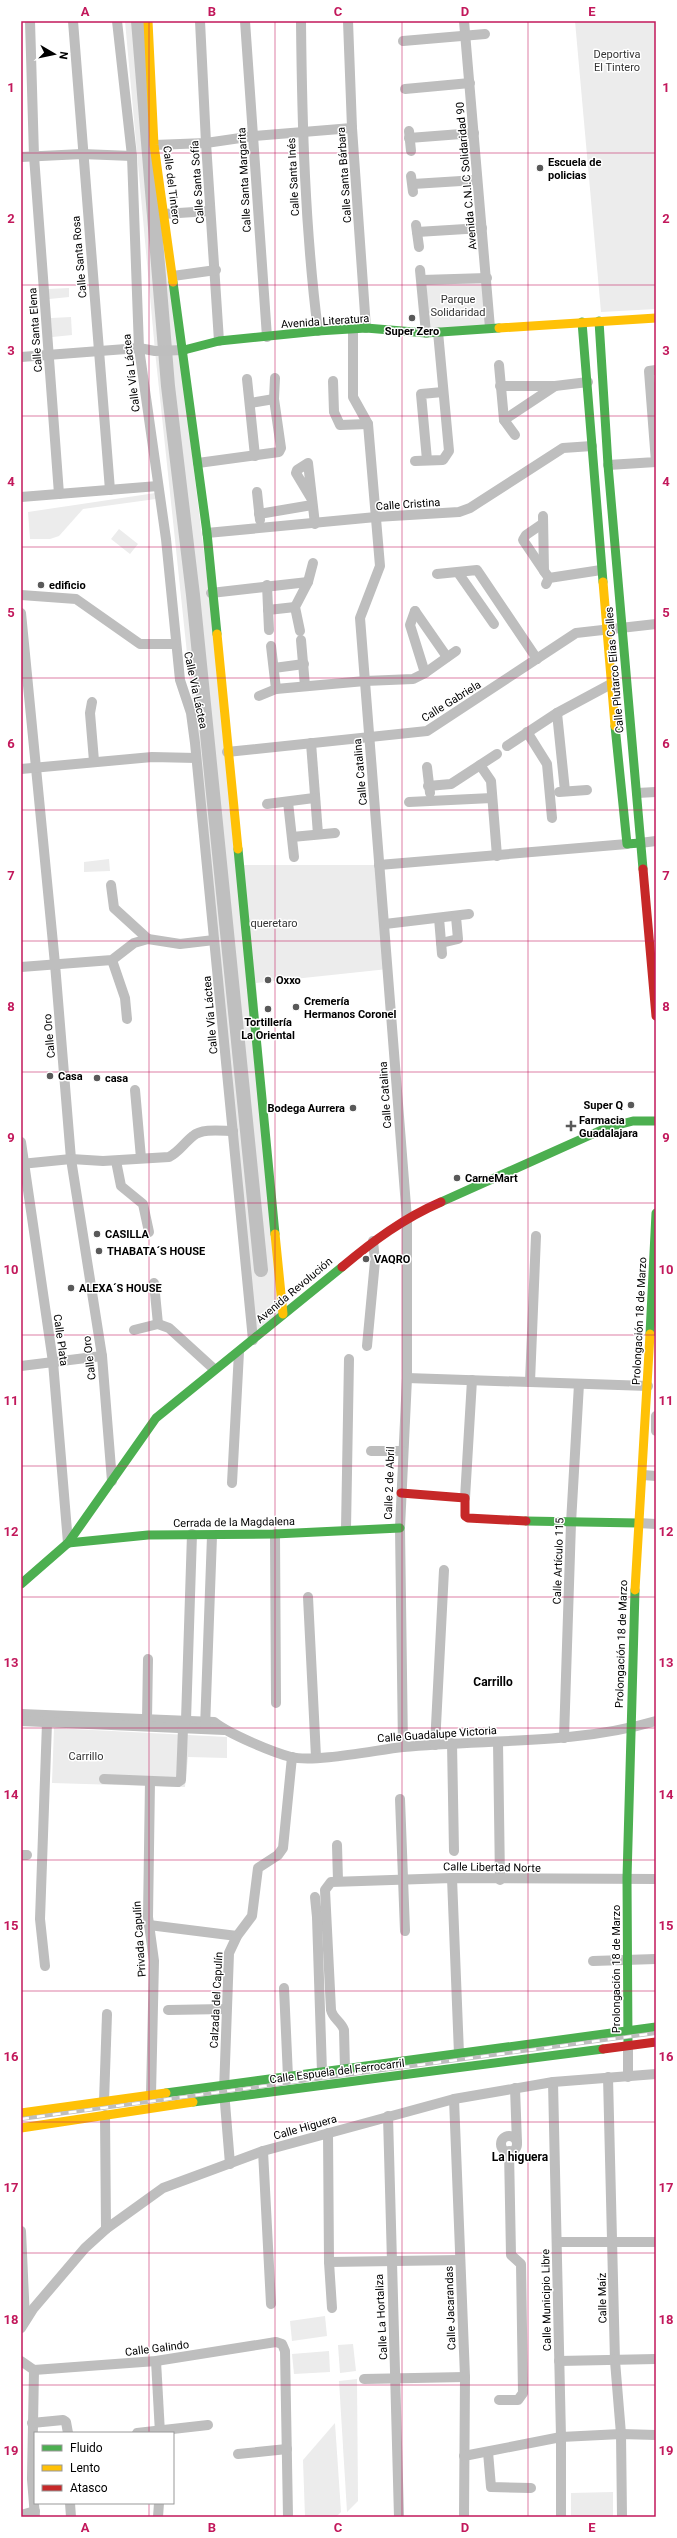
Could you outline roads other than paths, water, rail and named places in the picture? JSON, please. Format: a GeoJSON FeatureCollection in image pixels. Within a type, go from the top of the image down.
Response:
{"type":"FeatureCollection","features":[{"type":"Feature","properties":{"kind":"street","name":"Calle Santa Elena"},"geometry":{"type":"LineString","coordinates":[[30,21],[34,156],[59,494]]}},
{"type":"Feature","properties":{"kind":"street","name":"Calle Santa Rosa"},"geometry":{"type":"LineString","coordinates":[[73,21],[82,154],[110,490]]}},
{"type":"Feature","properties":{"kind":"street","name":"Calle Vía Láctea"},"geometry":{"type":"LineString","coordinates":[[117,21],[132,156],[139,348],[166,539],[175,644],[180,680],[191,713],[253,1340]]}},
{"type":"Feature","properties":{"kind":"street","name":"Calle del Tintero"},"geometry":{"type":"LineString","coordinates":[[148,21],[154,145],[184,350]]}},
{"type":"Feature","properties":{"kind":"street","name":"Calle Santa Sofía"},"geometry":{"type":"LineString","coordinates":[[200,21],[210,211],[216,270],[219,341]]}},
{"type":"Feature","properties":{"kind":"street","name":"Calle Santa Margarita"},"geometry":{"type":"LineString","coordinates":[[245,21],[267,337]]}},
{"type":"Feature","properties":{"kind":"street","name":"Calle Santa Inés"},"geometry":{"type":"LineString","coordinates":[[301,21],[302,132],[311,273],[318,331]]}},
{"type":"Feature","properties":{"kind":"street","name":"Calle Santa Bárbara"},"geometry":{"type":"LineString","coordinates":[[348,21],[352,128],[366,328]]}},
{"type":"Feature","properties":{"kind":"street","name":"Avenida C.N.I.C Solidaridad 90"},"geometry":{"type":"LineString","coordinates":[[464,21],[477,180],[487,278],[490,328]]}},
{"type":"Feature","properties":{"kind":"street"},"geometry":{"type":"LineString","coordinates":[[403,41],[485,34]]}},
{"type":"Feature","properties":{"kind":"street"},"geometry":{"type":"LineString","coordinates":[[405,89],[470,83]]}},
{"type":"Feature","properties":{"kind":"street"},"geometry":{"type":"LineString","coordinates":[[154,145],[206,143],[254,136],[352,128]]}},
{"type":"Feature","properties":{"kind":"street"},"geometry":{"type":"LineString","coordinates":[[411,151],[409,134],[474,133]]}},
{"type":"Feature","properties":{"kind":"street"},"geometry":{"type":"LineString","coordinates":[[21,157],[82,154],[132,156]]}},
{"type":"Feature","properties":{"kind":"street"},"geometry":{"type":"LineString","coordinates":[[412,184],[477,180]]}},
{"type":"Feature","properties":{"kind":"street"},"geometry":{"type":"LineString","coordinates":[[163,214],[210,211]]}},
{"type":"Feature","properties":{"kind":"street"},"geometry":{"type":"LineString","coordinates":[[419,247],[417,229],[482,228]]}},
{"type":"Feature","properties":{"kind":"street"},"geometry":{"type":"LineString","coordinates":[[173,276],[216,270]]}},
{"type":"Feature","properties":{"kind":"street"},"geometry":{"type":"LineString","coordinates":[[426,334],[421,275],[487,278]]}},
{"type":"Feature","properties":{"kind":"street","name":"Avenida Literatura"},"geometry":{"type":"LineString","coordinates":[[21,357],[139,348],[159,351],[184,350],[219,341],[318,331],[366,328],[426,334],[490,328],[656,318]]}},
{"type":"Feature","properties":{"kind":"street","name":"Calle Plutarco Elías Calles"},"geometry":{"type":"LineString","coordinates":[[599,321],[608,465],[638,794],[640,843],[656,1016]]}},
{"type":"Feature","properties":{"kind":"street","name":"Calle Plutarco Elías Calles"},"geometry":{"type":"LineString","coordinates":[[582,322],[588,382],[606,629],[627,844]]}},
{"type":"Feature","properties":{"kind":"street","name":"Calle Catalina"},"geometry":{"type":"LineString","coordinates":[[353,330],[353,397],[368,424],[380,566],[360,618],[407,1219]]}},
{"type":"Feature","properties":{"kind":"street"},"geometry":{"type":"LineString","coordinates":[[415,461],[444,460],[449,452],[438,332]]}},
{"type":"Feature","properties":{"kind":"street","name":"Calle Vía Láctea"},"geometry":{"type":"LineString","coordinates":[[184,350],[207,533],[211,593],[283,1314]]}},
{"type":"Feature","properties":{"kind":"street"},"geometry":{"type":"LineString","coordinates":[[499,365],[504,420],[515,435]]}},
{"type":"Feature","properties":{"kind":"street"},"geometry":{"type":"LineString","coordinates":[[608,465],[656,462],[652,371]]}},
{"type":"Feature","properties":{"kind":"street"},"geometry":{"type":"LineString","coordinates":[[198,463],[255,456],[281,450],[274,399],[275,378]]}},
{"type":"Feature","properties":{"kind":"street"},"geometry":{"type":"LineString","coordinates":[[247,379],[255,456]]}},
{"type":"Feature","properties":{"kind":"street"},"geometry":{"type":"LineString","coordinates":[[333,381],[335,400],[334,412],[340,426],[368,424]]}},
{"type":"Feature","properties":{"kind":"street"},"geometry":{"type":"LineString","coordinates":[[500,386],[556,386],[588,382]]}},
{"type":"Feature","properties":{"kind":"street"},"geometry":{"type":"LineString","coordinates":[[504,420],[556,386]]}},
{"type":"Feature","properties":{"kind":"street"},"geometry":{"type":"LineString","coordinates":[[427,460],[421,394],[443,392]]}},
{"type":"Feature","properties":{"kind":"street"},"geometry":{"type":"LineString","coordinates":[[335,400],[353,397]]}},
{"type":"Feature","properties":{"kind":"street"},"geometry":{"type":"LineString","coordinates":[[250,403],[274,399]]}},
{"type":"Feature","properties":{"kind":"street","name":"Calle Cristina"},"geometry":{"type":"LineString","coordinates":[[207,533],[315,524],[376,517],[465,511],[563,448],[592,446]]}},
{"type":"Feature","properties":{"kind":"street"},"geometry":{"type":"LineString","coordinates":[[21,497],[158,486]]}},
{"type":"Feature","properties":{"kind":"street"},"geometry":{"type":"LineString","coordinates":[[257,492],[260,528]]}},
{"type":"Feature","properties":{"kind":"street"},"geometry":{"type":"LineString","coordinates":[[259,514],[312,501],[315,524]]}},
{"type":"Feature","properties":{"kind":"street"},"geometry":{"type":"LineString","coordinates":[[543,520],[546,577],[523,540],[526,535],[543,520]]}},
{"type":"Feature","properties":{"kind":"street"},"geometry":{"type":"LineString","coordinates":[[305,686],[304,664],[295,607],[308,582],[313,563]]}},
{"type":"Feature","properties":{"kind":"street"},"geometry":{"type":"LineString","coordinates":[[437,574],[460,574],[477,570],[537,659]]}},
{"type":"Feature","properties":{"kind":"street"},"geometry":{"type":"LineString","coordinates":[[546,577],[601,570]]}},
{"type":"Feature","properties":{"kind":"street"},"geometry":{"type":"LineString","coordinates":[[460,574],[490,626],[508,615]]}},
{"type":"Feature","properties":{"kind":"street"},"geometry":{"type":"LineString","coordinates":[[211,593],[267,585],[308,582]]}},
{"type":"Feature","properties":{"kind":"street"},"geometry":{"type":"LineString","coordinates":[[267,585],[269,630]]}},
{"type":"Feature","properties":{"kind":"street"},"geometry":{"type":"LineString","coordinates":[[21,595],[76,599],[140,644],[175,644]]}},
{"type":"Feature","properties":{"kind":"street"},"geometry":{"type":"LineString","coordinates":[[268,610],[295,607]]}},
{"type":"Feature","properties":{"kind":"street"},"geometry":{"type":"LineString","coordinates":[[425,673],[410,625],[415,611],[447,657]]}},
{"type":"Feature","properties":{"kind":"street","name":"Calle Oro"},"geometry":{"type":"LineString","coordinates":[[21,613],[55,964],[71,1159],[102,1356],[112,1481]]}},
{"type":"Feature","properties":{"kind":"street","name":"Calle Gabriela"},"geometry":{"type":"LineString","coordinates":[[227,752],[426,731],[576,633],[656,624]]}},
{"type":"Feature","properties":{"kind":"street"},"geometry":{"type":"LineString","coordinates":[[271,646],[276,690]]}},
{"type":"Feature","properties":{"kind":"street"},"geometry":{"type":"LineString","coordinates":[[260,696],[276,690],[305,686],[413,678],[425,673],[456,651]]}},
{"type":"Feature","properties":{"kind":"street"},"geometry":{"type":"LineString","coordinates":[[274,668],[304,664]]}},
{"type":"Feature","properties":{"kind":"street"},"geometry":{"type":"LineString","coordinates":[[507,746],[557,713],[611,684]]}},
{"type":"Feature","properties":{"kind":"street"},"geometry":{"type":"LineString","coordinates":[[92,702],[90,720],[94,761]]}},
{"type":"Feature","properties":{"kind":"street"},"geometry":{"type":"LineString","coordinates":[[557,713],[565,792]]}},
{"type":"Feature","properties":{"kind":"street"},"geometry":{"type":"LineString","coordinates":[[527,732],[547,764],[552,818]]}},
{"type":"Feature","properties":{"kind":"street"},"geometry":{"type":"LineString","coordinates":[[311,743],[314,798],[318,834]]}},
{"type":"Feature","properties":{"kind":"street"},"geometry":{"type":"LineString","coordinates":[[428,786],[451,784],[497,754]]}},
{"type":"Feature","properties":{"kind":"street"},"geometry":{"type":"LineString","coordinates":[[21,769],[94,761],[152,757],[196,758]]}},
{"type":"Feature","properties":{"kind":"street"},"geometry":{"type":"LineString","coordinates":[[480,765],[491,781],[497,856]]}},
{"type":"Feature","properties":{"kind":"street"},"geometry":{"type":"LineString","coordinates":[[427,767],[428,786],[432,801]]}},
{"type":"Feature","properties":{"kind":"street"},"geometry":{"type":"LineString","coordinates":[[550,793],[587,790]]}},
{"type":"Feature","properties":{"kind":"street"},"geometry":{"type":"LineString","coordinates":[[638,794],[656,792]]}},
{"type":"Feature","properties":{"kind":"street"},"geometry":{"type":"LineString","coordinates":[[267,804],[314,798]]}},
{"type":"Feature","properties":{"kind":"street"},"geometry":{"type":"LineString","coordinates":[[409,802],[492,798]]}},
{"type":"Feature","properties":{"kind":"street"},"geometry":{"type":"LineString","coordinates":[[288,802],[294,857]]}},
{"type":"Feature","properties":{"kind":"street"},"geometry":{"type":"LineString","coordinates":[[292,837],[335,833]]}},
{"type":"Feature","properties":{"kind":"street"},"geometry":{"type":"LineString","coordinates":[[379,865],[497,856],[656,841]]}},
{"type":"Feature","properties":{"kind":"street"},"geometry":{"type":"LineString","coordinates":[[111,885],[114,908],[148,938]]}},
{"type":"Feature","properties":{"kind":"street"},"geometry":{"type":"LineString","coordinates":[[385,924],[456,917],[469,914]]}},
{"type":"Feature","properties":{"kind":"street"},"geometry":{"type":"LineString","coordinates":[[441,943],[458,939],[456,917]]}},
{"type":"Feature","properties":{"kind":"street"},"geometry":{"type":"LineString","coordinates":[[439,918],[442,954]]}},
{"type":"Feature","properties":{"kind":"street"},"geometry":{"type":"LineString","coordinates":[[21,967],[117,957],[134,943],[148,938],[180,944],[214,940]]}},
{"type":"Feature","properties":{"kind":"street"},"geometry":{"type":"LineString","coordinates":[[117,957],[125,998],[127,1019]]}},
{"type":"Feature","properties":{"kind":"street"},"geometry":{"type":"LineString","coordinates":[[135,1090],[141,1158]]}},
{"type":"Feature","properties":{"kind":"street","name":"Avenida Revolución"},"geometry":{"type":"LineString","coordinates":[[21,1584],[68,1543],[156,1418],[214,1369],[239,1352],[283,1314],[374,1241],[407,1219],[606,1128],[633,1122],[656,1122]]}},
{"type":"Feature","properties":{"kind":"street"},"geometry":{"type":"LineString","coordinates":[[22,1163],[71,1159],[116,1161],[169,1157],[177,1153],[194,1135],[200,1133],[233,1131]]}},
{"type":"Feature","properties":{"kind":"street","name":"Calle Plata"},"geometry":{"type":"LineString","coordinates":[[21,1142],[22,1163],[53,1362],[68,1543]]}},
{"type":"Feature","properties":{"kind":"street"},"geometry":{"type":"LineString","coordinates":[[116,1161],[121,1186],[143,1204],[149,1232]]}},
{"type":"Feature","properties":{"kind":"street","name":"Prolongación 18 de Marzo"},"geometry":{"type":"LineString","coordinates":[[628,2077],[627,1878],[630,1728],[638,1523],[642,1475],[653,1422],[648,1386],[652,1369],[656,1213]]}},
{"type":"Feature","properties":{"kind":"street","name":"Calle 2 de Abril"},"geometry":{"type":"LineString","coordinates":[[403,1747],[400,1528],[402,1451],[407,1378],[407,1219]]}},
{"type":"Feature","properties":{"kind":"street"},"geometry":{"type":"LineString","coordinates":[[530,1382],[536,1236]]}},
{"type":"Feature","properties":{"kind":"street"},"geometry":{"type":"LineString","coordinates":[[367,1346],[375,1262],[374,1241]]}},
{"type":"Feature","properties":{"kind":"street"},"geometry":{"type":"LineString","coordinates":[[154,1283],[158,1324]]}},
{"type":"Feature","properties":{"kind":"street"},"geometry":{"type":"LineString","coordinates":[[134,1330],[158,1324],[169,1328],[214,1369]]}},
{"type":"Feature","properties":{"kind":"street"},"geometry":{"type":"LineString","coordinates":[[232,1483],[239,1352]]}},
{"type":"Feature","properties":{"kind":"street"},"geometry":{"type":"LineString","coordinates":[[21,1366],[102,1356]]}},
{"type":"Feature","properties":{"kind":"street"},"geometry":{"type":"LineString","coordinates":[[346,1529],[349,1359]]}},
{"type":"Feature","properties":{"kind":"street"},"geometry":{"type":"LineString","coordinates":[[407,1378],[648,1386]]}},
{"type":"Feature","properties":{"kind":"street"},"geometry":{"type":"LineString","coordinates":[[472,1380],[465,1498],[466,1518],[571,1523],[656,1524]]}},
{"type":"Feature","properties":{"kind":"street","name":"Calle Artículo 115"},"geometry":{"type":"LineString","coordinates":[[564,1738],[571,1523],[579,1384]]}},
{"type":"Feature","properties":{"kind":"street"},"geometry":{"type":"LineString","coordinates":[[371,1451],[402,1451]]}},
{"type":"Feature","properties":{"kind":"street"},"geometry":{"type":"LineString","coordinates":[[642,1475],[656,1476]]}},
{"type":"Feature","properties":{"kind":"street"},"geometry":{"type":"LineString","coordinates":[[401,1493],[465,1498]]}},
{"type":"Feature","properties":{"kind":"street","name":"Cerrada de la Magdalena"},"geometry":{"type":"LineString","coordinates":[[68,1543],[148,1535],[192,1534],[212,1536],[275,1534],[346,1529],[400,1528]]}},
{"type":"Feature","properties":{"kind":"street"},"geometry":{"type":"LineString","coordinates":[[104,1779],[180,1782],[185,1724],[192,1534]]}},
{"type":"Feature","properties":{"kind":"street"},"geometry":{"type":"LineString","coordinates":[[275,1534],[276,1703]]}},
{"type":"Feature","properties":{"kind":"street"},"geometry":{"type":"LineString","coordinates":[[206,1726],[212,1536]]}},
{"type":"Feature","properties":{"kind":"street"},"geometry":{"type":"LineString","coordinates":[[435,1745],[444,1570]]}},
{"type":"Feature","properties":{"kind":"street"},"geometry":{"type":"LineString","coordinates":[[308,1597],[316,1757]]}},
{"type":"Feature","properties":{"kind":"street"},"geometry":{"type":"LineString","coordinates":[[147,1720],[148,1659]]}},
{"type":"Feature","properties":{"kind":"street","name":"Calle Guadalupe Victoria"},"geometry":{"type":"LineString","coordinates":[[21,1714],[147,1720],[206,1726],[224,1730],[292,1757],[316,1757],[452,1743],[564,1738],[630,1728],[656,1721]]}},
{"type":"Feature","properties":{"kind":"street","name":"Calle Guadalupe Victoria"},"geometry":{"type":"LineString","coordinates":[[21,1721],[47,1723],[185,1724]]}},
{"type":"Feature","properties":{"kind":"street"},"geometry":{"type":"LineString","coordinates":[[45,1966],[40,1919],[47,1723]]}},
{"type":"Feature","properties":{"kind":"street"},"geometry":{"type":"LineString","coordinates":[[498,1742],[500,1880]]}},
{"type":"Feature","properties":{"kind":"street"},"geometry":{"type":"LineString","coordinates":[[452,1743],[454,1852]]}},
{"type":"Feature","properties":{"kind":"street","name":"Calzada del Capulín"},"geometry":{"type":"LineString","coordinates":[[230,2164],[224,2097],[225,2009],[229,1953],[237,1936],[252,1916],[258,1868],[278,1855],[283,1848],[292,1757]]}},
{"type":"Feature","properties":{"kind":"street","name":"Privada Capulín"},"geometry":{"type":"LineString","coordinates":[[150,1781],[149,1925],[154,1961],[151,2095]]}},
{"type":"Feature","properties":{"kind":"street"},"geometry":{"type":"LineString","coordinates":[[400,1799],[405,1931]]}},
{"type":"Feature","properties":{"kind":"street"},"geometry":{"type":"LineString","coordinates":[[337,1845],[338,1881]]}},
{"type":"Feature","properties":{"kind":"street"},"geometry":{"type":"LineString","coordinates":[[452,1878],[459,2054]]}},
{"type":"Feature","properties":{"kind":"street","name":"Calle Libertad Norte"},"geometry":{"type":"LineString","coordinates":[[321,1916],[325,1890],[328,1884],[338,1881],[452,1878],[500,1880],[656,1879]]}},
{"type":"Feature","properties":{"kind":"street"},"geometry":{"type":"LineString","coordinates":[[316,1897],[321,1916],[332,2015],[342,2024],[344,2030],[345,2069]]}},
{"type":"Feature","properties":{"kind":"street"},"geometry":{"type":"LineString","coordinates":[[321,1916],[322,2072]]}},
{"type":"Feature","properties":{"kind":"street"},"geometry":{"type":"LineString","coordinates":[[149,1925],[237,1936]]}},
{"type":"Feature","properties":{"kind":"street"},"geometry":{"type":"LineString","coordinates":[[593,1961],[656,1959]]}},
{"type":"Feature","properties":{"kind":"street"},"geometry":{"type":"LineString","coordinates":[[284,1988],[288,2077]]}},
{"type":"Feature","properties":{"kind":"street"},"geometry":{"type":"LineString","coordinates":[[168,2010],[225,2009]]}},
{"type":"Feature","properties":{"kind":"street"},"geometry":{"type":"LineString","coordinates":[[104,2102],[107,2014]]}},
{"type":"Feature","properties":{"kind":"street","name":"Calle Espuela del Ferrocarril"},"geometry":{"type":"LineString","coordinates":[[21,2113],[225,2084],[288,2077],[656,2027]]}},
{"type":"Feature","properties":{"kind":"street","name":"Calle Espuela del Ferrocarril"},"geometry":{"type":"LineString","coordinates":[[21,2128],[224,2097],[656,2042]]}},
{"type":"Feature","properties":{"kind":"street"},"geometry":{"type":"LineString","coordinates":[[493,2049],[494,2062]]}},
{"type":"Feature","properties":{"kind":"street","name":"Calle Higuera"},"geometry":{"type":"LineString","coordinates":[[23,2324],[85,2248],[106,2229],[163,2188],[263,2152],[388,2116],[454,2099],[553,2082],[656,2074]]}},
{"type":"Feature","properties":{"kind":"street","name":"Calle Maíz"},"geometry":{"type":"LineString","coordinates":[[608,2077],[615,2361],[621,2434],[622,2517]]}},
{"type":"Feature","properties":{"kind":"street","name":"Calle Municipio Libre"},"geometry":{"type":"LineString","coordinates":[[553,2082],[558,2242],[561,2517]]}},
{"type":"Feature","properties":{"kind":"street"},"geometry":{"type":"LineString","coordinates":[[509,2152],[514,2149],[512,2089]]}},
{"type":"Feature","properties":{"kind":"street","name":"Calle Jacarandas"},"geometry":{"type":"LineString","coordinates":[[454,2099],[464,2377],[464,2517]]}},
{"type":"Feature","properties":{"kind":"street"},"geometry":{"type":"LineString","coordinates":[[105,2116],[106,2229]]}},
{"type":"Feature","properties":{"kind":"street","name":"Calle La Hortaliza"},"geometry":{"type":"LineString","coordinates":[[388,2116],[390,2259],[397,2377],[399,2517]]}},
{"type":"Feature","properties":{"kind":"street"},"geometry":{"type":"LineString","coordinates":[[328,2133],[329,2262],[332,2308]]}},
{"type":"Feature","properties":{"kind":"street"},"geometry":{"type":"LineString","coordinates":[[509,2152],[503,2149],[501,2143],[504,2138],[513,2140]]}},
{"type":"Feature","properties":{"kind":"street"},"geometry":{"type":"LineString","coordinates":[[263,2152],[271,2304]]}},
{"type":"Feature","properties":{"kind":"street"},"geometry":{"type":"LineString","coordinates":[[499,2400],[518,2400],[523,2393],[520,2264],[511,2255],[509,2152]]}},
{"type":"Feature","properties":{"kind":"street"},"geometry":{"type":"LineString","coordinates":[[21,2231],[23,2324]]}},
{"type":"Feature","properties":{"kind":"street"},"geometry":{"type":"LineString","coordinates":[[558,2242],[656,2242]]}},
{"type":"Feature","properties":{"kind":"street"},"geometry":{"type":"LineString","coordinates":[[329,2262],[390,2259],[460,2260]]}},
{"type":"Feature","properties":{"kind":"street","name":"Calle Galindo"},"geometry":{"type":"LineString","coordinates":[[34,2370],[156,2361],[276,2342],[282,2344],[284,2351],[288,2449]]}},
{"type":"Feature","properties":{"kind":"street"},"geometry":{"type":"LineString","coordinates":[[559,2361],[656,2359]]}},
{"type":"Feature","properties":{"kind":"street"},"geometry":{"type":"LineString","coordinates":[[21,2361],[34,2370],[32,2423],[32,2479],[34,2502]]}},
{"type":"Feature","properties":{"kind":"street"},"geometry":{"type":"LineString","coordinates":[[156,2361],[160,2432],[208,2425]]}},
{"type":"Feature","properties":{"kind":"street"},"geometry":{"type":"LineString","coordinates":[[364,2380],[397,2377],[464,2377]]}},
{"type":"Feature","properties":{"kind":"street"},"geometry":{"type":"LineString","coordinates":[[32,2423],[66,2422],[68,2432]]}},
{"type":"Feature","properties":{"kind":"street"},"geometry":{"type":"LineString","coordinates":[[464,2456],[561,2437],[621,2434],[656,2435]]}},
{"type":"Feature","properties":{"kind":"street"},"geometry":{"type":"LineString","coordinates":[[238,2454],[288,2449],[288,2517]]}},
{"type":"Feature","properties":{"kind":"street"},"geometry":{"type":"LineString","coordinates":[[488,2452],[490,2487],[531,2488]]}},
{"type":"Feature","properties":{"kind":"street"},"geometry":{"type":"LineString","coordinates":[[21,2515],[35,2514],[34,2504]]}},
{"type":"Feature","properties":{"kind":"street"},"geometry":{"type":"LineString","coordinates":[[70,2504],[71,2517]]}},
{"type":"Feature","properties":{"kind":"street"},"geometry":{"type":"LineString","coordinates":[[158,2517],[159,2504]]}},
{"type":"Feature","properties":{"kind":"waterway"},"geometry":{"type":"LineString","coordinates":[[138,21],[168,386],[193,595],[261,1270]]}},
{"type":"Feature","properties":{"kind":"railway"},"geometry":{"type":"LineString","coordinates":[[21,2119],[656,2033]]}},
{"type":"Feature","properties":{"kind":"place","name":"Escuela de policias"},"geometry":{"type":"Point","coordinates":[540,168]}},
{"type":"Feature","properties":{"kind":"place","name":"Super Zero"},"geometry":{"type":"Point","coordinates":[412,318]}},
{"type":"Feature","properties":{"kind":"place","name":"edificio"},"geometry":{"type":"Point","coordinates":[41,585]}},
{"type":"Feature","properties":{"kind":"place","name":"Oxxo"},"geometry":{"type":"Point","coordinates":[268,980]}},
{"type":"Feature","properties":{"kind":"place","name":"Cremería Hermanos Coronel"},"geometry":{"type":"Point","coordinates":[296,1007]}},
{"type":"Feature","properties":{"kind":"place","name":"Tortillería La Oriental"},"geometry":{"type":"Point","coordinates":[268,1009]}},
{"type":"Feature","properties":{"kind":"place","name":"Casa"},"geometry":{"type":"Point","coordinates":[50,1076]}},
{"type":"Feature","properties":{"kind":"place","name":"casa"},"geometry":{"type":"Point","coordinates":[97,1078]}},
{"type":"Feature","properties":{"kind":"place","name":"Super Q"},"geometry":{"type":"Point","coordinates":[631,1105]}},
{"type":"Feature","properties":{"kind":"place","name":"Bodega Aurrera"},"geometry":{"type":"Point","coordinates":[353,1108]}},
{"type":"Feature","properties":{"kind":"place","name":"Farmacia Guadalajara"},"geometry":{"type":"Point","coordinates":[571,1126]}},
{"type":"Feature","properties":{"kind":"place","name":"CarneMart"},"geometry":{"type":"Point","coordinates":[457,1178]}},
{"type":"Feature","properties":{"kind":"place","name":"CASILLA"},"geometry":{"type":"Point","coordinates":[97,1234]}},
{"type":"Feature","properties":{"kind":"place","name":"THABATA´S HOUSE"},"geometry":{"type":"Point","coordinates":[99,1251]}},
{"type":"Feature","properties":{"kind":"place","name":"VAQRO"},"geometry":{"type":"Point","coordinates":[366,1259]}},
{"type":"Feature","properties":{"kind":"place","name":"ALEXA´S HOUSE"},"geometry":{"type":"Point","coordinates":[71,1288]}},
{"type":"Feature","properties":{"kind":"district","name":"Carrillo"},"geometry":{"type":"Point","coordinates":[493,1682]}},
{"type":"Feature","properties":{"kind":"district","name":"La higuera"},"geometry":{"type":"Point","coordinates":[520,2157]}},
{"type":"Feature","properties":{"kind":"park label","name":"Deportiva El Tintero"},"geometry":{"type":"Point","coordinates":[617,60]}},
{"type":"Feature","properties":{"kind":"park label","name":"Parque Solidaridad"},"geometry":{"type":"Point","coordinates":[458,305]}},
{"type":"Feature","properties":{"kind":"park label","name":"queretaro"},"geometry":{"type":"Point","coordinates":[274,923]}}]}
